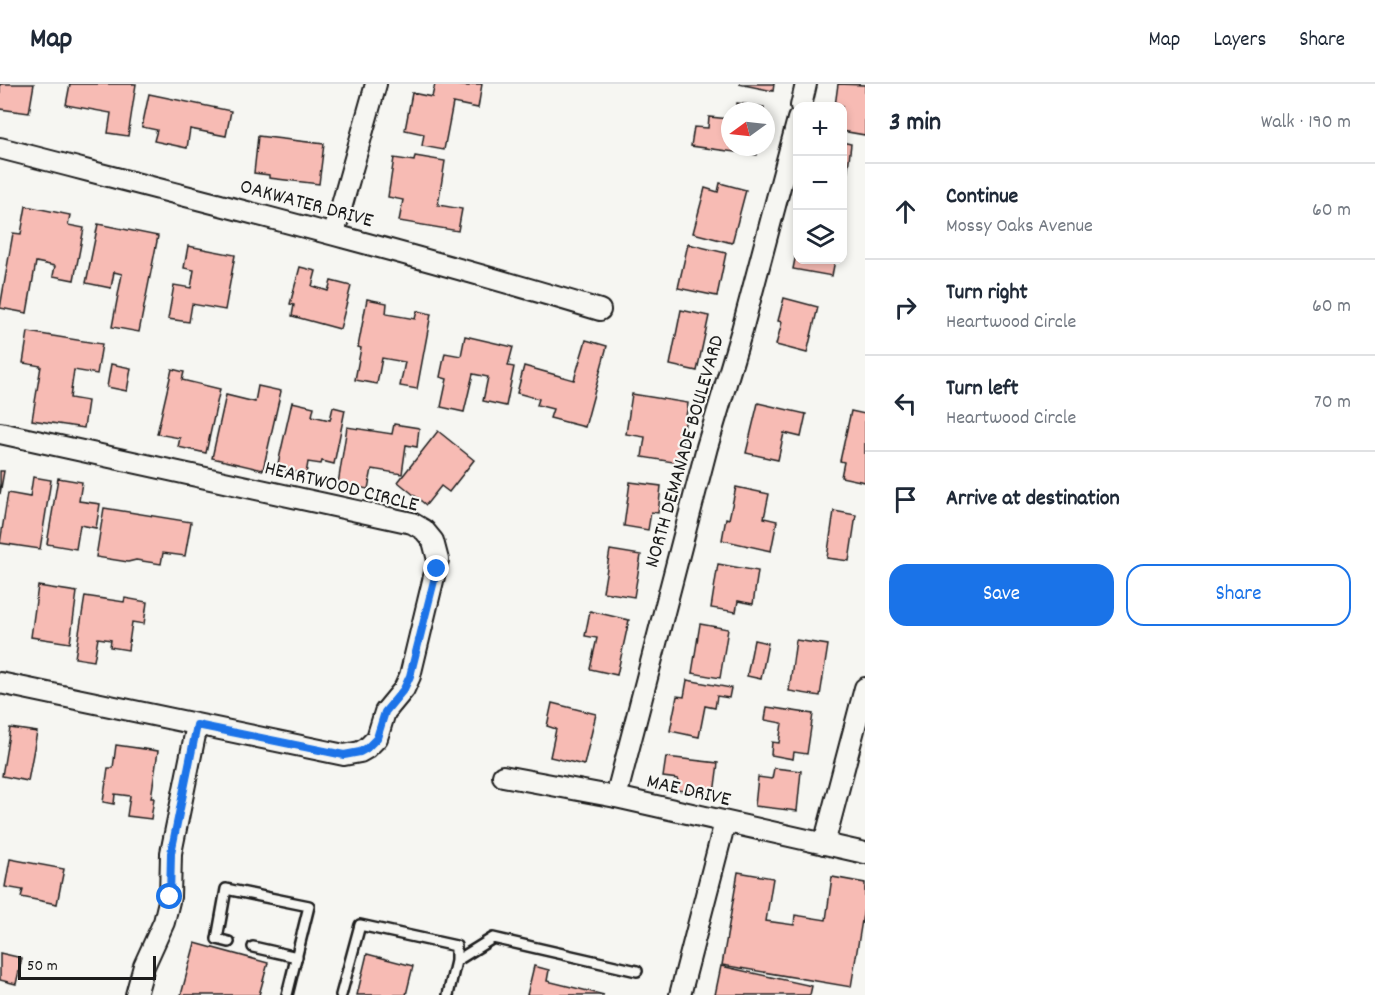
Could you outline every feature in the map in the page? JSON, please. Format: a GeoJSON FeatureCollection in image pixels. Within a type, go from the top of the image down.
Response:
{"type":"FeatureCollection","features":[{"type":"Feature","properties":{"kind":"street"},"geometry":{"type":"LineString","coordinates":[[334,233],[376,84]]}},
{"type":"Feature","properties":{"kind":"street"},"geometry":{"type":"LineString","coordinates":[[802,102],[806,84]]}},
{"type":"Feature","properties":{"kind":"street","name":"NORTH DEMANADE BOULEVARD"},"geometry":{"type":"LineString","coordinates":[[616,797],[707,447],[742,330],[793,138]]}},
{"type":"Feature","properties":{"kind":"street","name":"OAKWATER DRIVE"},"geometry":{"type":"LineString","coordinates":[[0,148],[334,233],[455,266],[600,310]]}},
{"type":"Feature","properties":{"kind":"street","name":"HEARTWOOD CIRCLE"},"geometry":{"type":"LineString","coordinates":[[0,433],[412,523],[424,530],[433,541],[437,552],[437,569],[410,676],[404,689],[385,712],[380,731],[367,748],[352,755],[0,683]]}},
{"type":"Feature","properties":{"kind":"street"},"geometry":{"type":"LineString","coordinates":[[824,844],[865,688]]}},
{"type":"Feature","properties":{"kind":"street"},"geometry":{"type":"LineString","coordinates":[[136,995],[144,966],[164,922],[170,897],[171,853],[197,725]]}},
{"type":"Feature","properties":{"kind":"street","name":"MAE DRIVE"},"geometry":{"type":"LineString","coordinates":[[503,776],[616,797],[865,853]]}},
{"type":"Feature","properties":{"kind":"street"},"geometry":{"type":"LineString","coordinates":[[680,995],[725,822]]}},
{"type":"Feature","properties":{"kind":"lane"},"geometry":{"type":"LineString","coordinates":[[229,942],[217,939],[226,889],[309,906],[287,995]]}},
{"type":"Feature","properties":{"kind":"lane"},"geometry":{"type":"LineString","coordinates":[[341,995],[360,926],[456,946],[456,961],[448,995]]}},
{"type":"Feature","properties":{"kind":"lane"},"geometry":{"type":"LineString","coordinates":[[456,961],[494,938],[636,971]]}},
{"type":"Feature","properties":{"kind":"lane"},"geometry":{"type":"LineString","coordinates":[[253,947],[297,957]]}},
{"type":"Feature","properties":{"kind":"building"},"geometry":{"type":"Polygon","coordinates":[[[0,84],[34,84],[29,113],[0,109],[0,84]]]}},
{"type":"Feature","properties":{"kind":"building"},"geometry":{"type":"Polygon","coordinates":[[[70,84],[136,84],[128,136],[108,133],[111,113],[66,105],[70,84]]]}},
{"type":"Feature","properties":{"kind":"building"},"geometry":{"type":"Polygon","coordinates":[[[435,84],[469,86],[469,84],[482,84],[478,108],[453,103],[444,150],[422,146],[424,134],[405,130],[412,93],[432,97],[435,84]]]}},
{"type":"Feature","properties":{"kind":"building"},"geometry":{"type":"Polygon","coordinates":[[[739,84],[774,84],[773,91],[739,84]]]}},
{"type":"Feature","properties":{"kind":"building"},"geometry":{"type":"Polygon","coordinates":[[[838,84],[865,85],[865,135],[847,132],[847,102],[836,102],[838,84]]]}},
{"type":"Feature","properties":{"kind":"building"},"geometry":{"type":"Polygon","coordinates":[[[149,94],[231,111],[226,136],[190,129],[187,148],[154,141],[157,130],[142,127],[149,94]]]}},
{"type":"Feature","properties":{"kind":"building"},"geometry":{"type":"Polygon","coordinates":[[[709,117],[721,118],[721,150],[691,146],[694,127],[708,128],[709,117]]]}},
{"type":"Feature","properties":{"kind":"building"},"geometry":{"type":"Polygon","coordinates":[[[258,136],[324,144],[319,184],[269,178],[269,175],[254,173],[258,136]]]}},
{"type":"Feature","properties":{"kind":"building"},"geometry":{"type":"Polygon","coordinates":[[[847,143],[851,144],[847,176],[847,143]]]}},
{"type":"Feature","properties":{"kind":"building"},"geometry":{"type":"Polygon","coordinates":[[[415,156],[445,161],[438,205],[462,209],[458,231],[399,221],[403,200],[388,197],[394,158],[414,161],[415,156]]]}},
{"type":"Feature","properties":{"kind":"building"},"geometry":{"type":"Polygon","coordinates":[[[720,183],[746,190],[732,243],[693,233],[705,188],[718,192],[720,183]]]}},
{"type":"Feature","properties":{"kind":"building"},"geometry":{"type":"Polygon","coordinates":[[[26,206],[70,215],[68,225],[84,228],[74,280],[53,276],[55,266],[36,262],[27,313],[0,308],[13,233],[21,234],[26,206]]]}},
{"type":"Feature","properties":{"kind":"building"},"geometry":{"type":"Polygon","coordinates":[[[98,224],[158,236],[139,332],[112,327],[122,274],[114,272],[111,288],[86,283],[98,224]]]}},
{"type":"Feature","properties":{"kind":"building"},"geometry":{"type":"Polygon","coordinates":[[[688,244],[726,253],[717,296],[678,288],[688,244]]]}},
{"type":"Feature","properties":{"kind":"building"},"geometry":{"type":"Polygon","coordinates":[[[188,246],[235,255],[225,310],[192,304],[189,322],[168,319],[174,285],[191,288],[194,270],[184,268],[188,246]]]}},
{"type":"Feature","properties":{"kind":"building"},"geometry":{"type":"Polygon","coordinates":[[[794,264],[834,264],[832,276],[793,269],[794,264]]]}},
{"type":"Feature","properties":{"kind":"building"},"geometry":{"type":"Polygon","coordinates":[[[300,267],[316,271],[312,286],[328,291],[331,281],[351,286],[340,329],[292,316],[294,305],[290,304],[300,267]]]}},
{"type":"Feature","properties":{"kind":"building"},"geometry":{"type":"Polygon","coordinates":[[[784,298],[818,307],[807,353],[776,345],[782,322],[778,321],[784,298]]]}},
{"type":"Feature","properties":{"kind":"building"},"geometry":{"type":"Polygon","coordinates":[[[367,299],[387,303],[386,314],[415,319],[417,311],[431,314],[417,389],[400,386],[405,362],[382,358],[377,384],[355,380],[361,348],[358,347],[367,299]]]}},
{"type":"Feature","properties":{"kind":"building"},"geometry":{"type":"Polygon","coordinates":[[[681,310],[709,316],[697,371],[670,365],[681,310]]]}},
{"type":"Feature","properties":{"kind":"building"},"geometry":{"type":"Polygon","coordinates":[[[28,332],[102,344],[97,374],[74,370],[70,398],[88,401],[84,428],[32,420],[41,366],[23,363],[28,332]]]}},
{"type":"Feature","properties":{"kind":"building"},"geometry":{"type":"Polygon","coordinates":[[[465,336],[513,347],[508,366],[514,367],[506,406],[483,401],[488,377],[473,374],[464,412],[441,407],[447,379],[440,377],[445,353],[461,356],[465,336]]]}},
{"type":"Feature","properties":{"kind":"building"},"geometry":{"type":"Polygon","coordinates":[[[586,340],[607,346],[585,427],[550,418],[553,409],[537,405],[539,399],[517,393],[524,366],[574,380],[586,340]]]}},
{"type":"Feature","properties":{"kind":"building"},"geometry":{"type":"Polygon","coordinates":[[[111,364],[131,368],[127,391],[107,387],[111,364]]]}},
{"type":"Feature","properties":{"kind":"building"},"geometry":{"type":"Polygon","coordinates":[[[172,369],[184,372],[182,380],[220,389],[206,453],[178,447],[180,438],[157,434],[172,369]]]}},
{"type":"Feature","properties":{"kind":"building"},"geometry":{"type":"Polygon","coordinates":[[[258,386],[281,391],[263,470],[212,458],[226,395],[255,402],[258,386]]]}},
{"type":"Feature","properties":{"kind":"building"},"geometry":{"type":"Polygon","coordinates":[[[632,394],[688,403],[679,463],[642,457],[645,437],[626,434],[632,394]]]}},
{"type":"Feature","properties":{"kind":"building"},"geometry":{"type":"Polygon","coordinates":[[[292,402],[314,407],[312,416],[330,420],[333,407],[345,410],[334,464],[322,461],[321,464],[308,462],[306,474],[277,468],[292,402]]]}},
{"type":"Feature","properties":{"kind":"building"},"geometry":{"type":"Polygon","coordinates":[[[758,403],[806,414],[801,437],[784,433],[778,460],[746,453],[758,403]]]}},
{"type":"Feature","properties":{"kind":"building"},"geometry":{"type":"Polygon","coordinates":[[[851,411],[865,414],[865,482],[841,477],[844,462],[840,461],[851,411]]]}},
{"type":"Feature","properties":{"kind":"building"},"geometry":{"type":"Polygon","coordinates":[[[394,424],[419,428],[417,447],[406,445],[402,474],[372,469],[368,489],[338,484],[347,427],[392,434],[394,424]]]}},
{"type":"Feature","properties":{"kind":"building"},"geometry":{"type":"Polygon","coordinates":[[[438,431],[474,460],[449,492],[441,486],[426,505],[398,482],[438,431]]]}},
{"type":"Feature","properties":{"kind":"building"},"geometry":{"type":"Polygon","coordinates":[[[0,471],[4,471],[0,494],[0,471]]]}},
{"type":"Feature","properties":{"kind":"building"},"geometry":{"type":"Polygon","coordinates":[[[33,477],[51,480],[40,549],[0,543],[8,493],[30,497],[33,477]]]}},
{"type":"Feature","properties":{"kind":"building"},"geometry":{"type":"Polygon","coordinates":[[[58,478],[82,482],[79,501],[100,504],[96,528],[80,525],[76,549],[47,544],[58,478]]]}},
{"type":"Feature","properties":{"kind":"building"},"geometry":{"type":"Polygon","coordinates":[[[630,482],[661,486],[658,513],[651,512],[648,530],[624,526],[630,482]]]}},
{"type":"Feature","properties":{"kind":"building"},"geometry":{"type":"Polygon","coordinates":[[[736,487],[769,494],[764,518],[777,521],[771,551],[722,540],[736,487]]]}},
{"type":"Feature","properties":{"kind":"building"},"geometry":{"type":"Polygon","coordinates":[[[104,508],[191,522],[185,556],[163,553],[161,564],[96,557],[104,508]]]}},
{"type":"Feature","properties":{"kind":"building"},"geometry":{"type":"Polygon","coordinates":[[[834,511],[856,515],[849,561],[827,558],[834,511]]]}},
{"type":"Feature","properties":{"kind":"building"},"geometry":{"type":"Polygon","coordinates":[[[610,550],[641,555],[634,597],[603,592],[610,550]]]}},
{"type":"Feature","properties":{"kind":"building"},"geometry":{"type":"Polygon","coordinates":[[[718,564],[758,571],[753,604],[738,601],[736,612],[711,608],[718,564]]]}},
{"type":"Feature","properties":{"kind":"building"},"geometry":{"type":"Polygon","coordinates":[[[38,586],[77,592],[70,643],[31,637],[38,586]]]}},
{"type":"Feature","properties":{"kind":"building"},"geometry":{"type":"Polygon","coordinates":[[[85,596],[124,602],[125,598],[147,602],[144,624],[132,622],[128,650],[110,647],[111,640],[98,638],[94,661],[75,658],[85,596]]]}},
{"type":"Feature","properties":{"kind":"building"},"geometry":{"type":"Polygon","coordinates":[[[590,611],[629,620],[617,675],[590,669],[597,638],[585,636],[590,611]]]}},
{"type":"Feature","properties":{"kind":"building"},"geometry":{"type":"Polygon","coordinates":[[[700,624],[728,629],[720,678],[692,673],[700,624]]]}},
{"type":"Feature","properties":{"kind":"building"},"geometry":{"type":"Polygon","coordinates":[[[754,640],[768,643],[761,679],[747,676],[754,640]]]}},
{"type":"Feature","properties":{"kind":"building"},"geometry":{"type":"Polygon","coordinates":[[[796,640],[828,645],[820,696],[789,691],[796,640]]]}},
{"type":"Feature","properties":{"kind":"building"},"geometry":{"type":"Polygon","coordinates":[[[687,680],[731,688],[729,698],[717,696],[715,708],[705,706],[699,737],[670,731],[677,696],[684,697],[687,680]]]}},
{"type":"Feature","properties":{"kind":"building"},"geometry":{"type":"Polygon","coordinates":[[[552,703],[596,714],[584,765],[550,757],[556,729],[547,726],[552,703]]]}},
{"type":"Feature","properties":{"kind":"building"},"geometry":{"type":"Polygon","coordinates":[[[767,707],[813,714],[807,754],[794,752],[793,759],[771,755],[772,742],[779,743],[782,723],[765,720],[767,707]]]}},
{"type":"Feature","properties":{"kind":"building"},"geometry":{"type":"Polygon","coordinates":[[[10,728],[37,732],[28,781],[2,776],[10,728]]]}},
{"type":"Feature","properties":{"kind":"building"},"geometry":{"type":"Polygon","coordinates":[[[116,745],[158,751],[151,798],[154,798],[151,819],[127,816],[130,796],[115,794],[114,804],[103,802],[108,768],[113,768],[116,745]]]}},
{"type":"Feature","properties":{"kind":"building"},"geometry":{"type":"Polygon","coordinates":[[[666,757],[718,763],[714,794],[676,790],[678,779],[663,777],[666,757]]]}},
{"type":"Feature","properties":{"kind":"building"},"geometry":{"type":"Polygon","coordinates":[[[774,768],[801,771],[797,811],[755,806],[758,777],[772,779],[774,768]]]}},
{"type":"Feature","properties":{"kind":"building"},"geometry":{"type":"Polygon","coordinates":[[[10,859],[64,869],[57,904],[21,897],[23,890],[5,887],[10,859]]]}},
{"type":"Feature","properties":{"kind":"building"},"geometry":{"type":"Polygon","coordinates":[[[738,872],[773,878],[766,921],[794,925],[795,915],[826,920],[832,877],[865,883],[865,902],[851,987],[722,965],[738,872]]]}},
{"type":"Feature","properties":{"kind":"building"},"geometry":{"type":"Polygon","coordinates":[[[195,943],[268,963],[259,995],[181,995],[195,943]]]}},
{"type":"Feature","properties":{"kind":"building"},"geometry":{"type":"Polygon","coordinates":[[[0,953],[22,958],[16,984],[0,980],[0,953]]]}},
{"type":"Feature","properties":{"kind":"building"},"geometry":{"type":"Polygon","coordinates":[[[367,954],[413,966],[406,995],[357,995],[367,954]]]}},
{"type":"Feature","properties":{"kind":"building"},"geometry":{"type":"Polygon","coordinates":[[[534,966],[549,970],[547,981],[604,995],[527,995],[534,966]]]}},
{"type":"Feature","properties":{"kind":"building"},"geometry":{"type":"Polygon","coordinates":[[[721,966],[812,986],[810,995],[715,995],[721,966]]]}},
{"type":"Feature","properties":{"kind":"route"},"geometry":{"type":"LineString","coordinates":[[170,897],[171,853],[197,725],[344,755],[352,755],[367,748],[377,738],[385,712],[404,689],[410,676],[437,569]]}}]}
